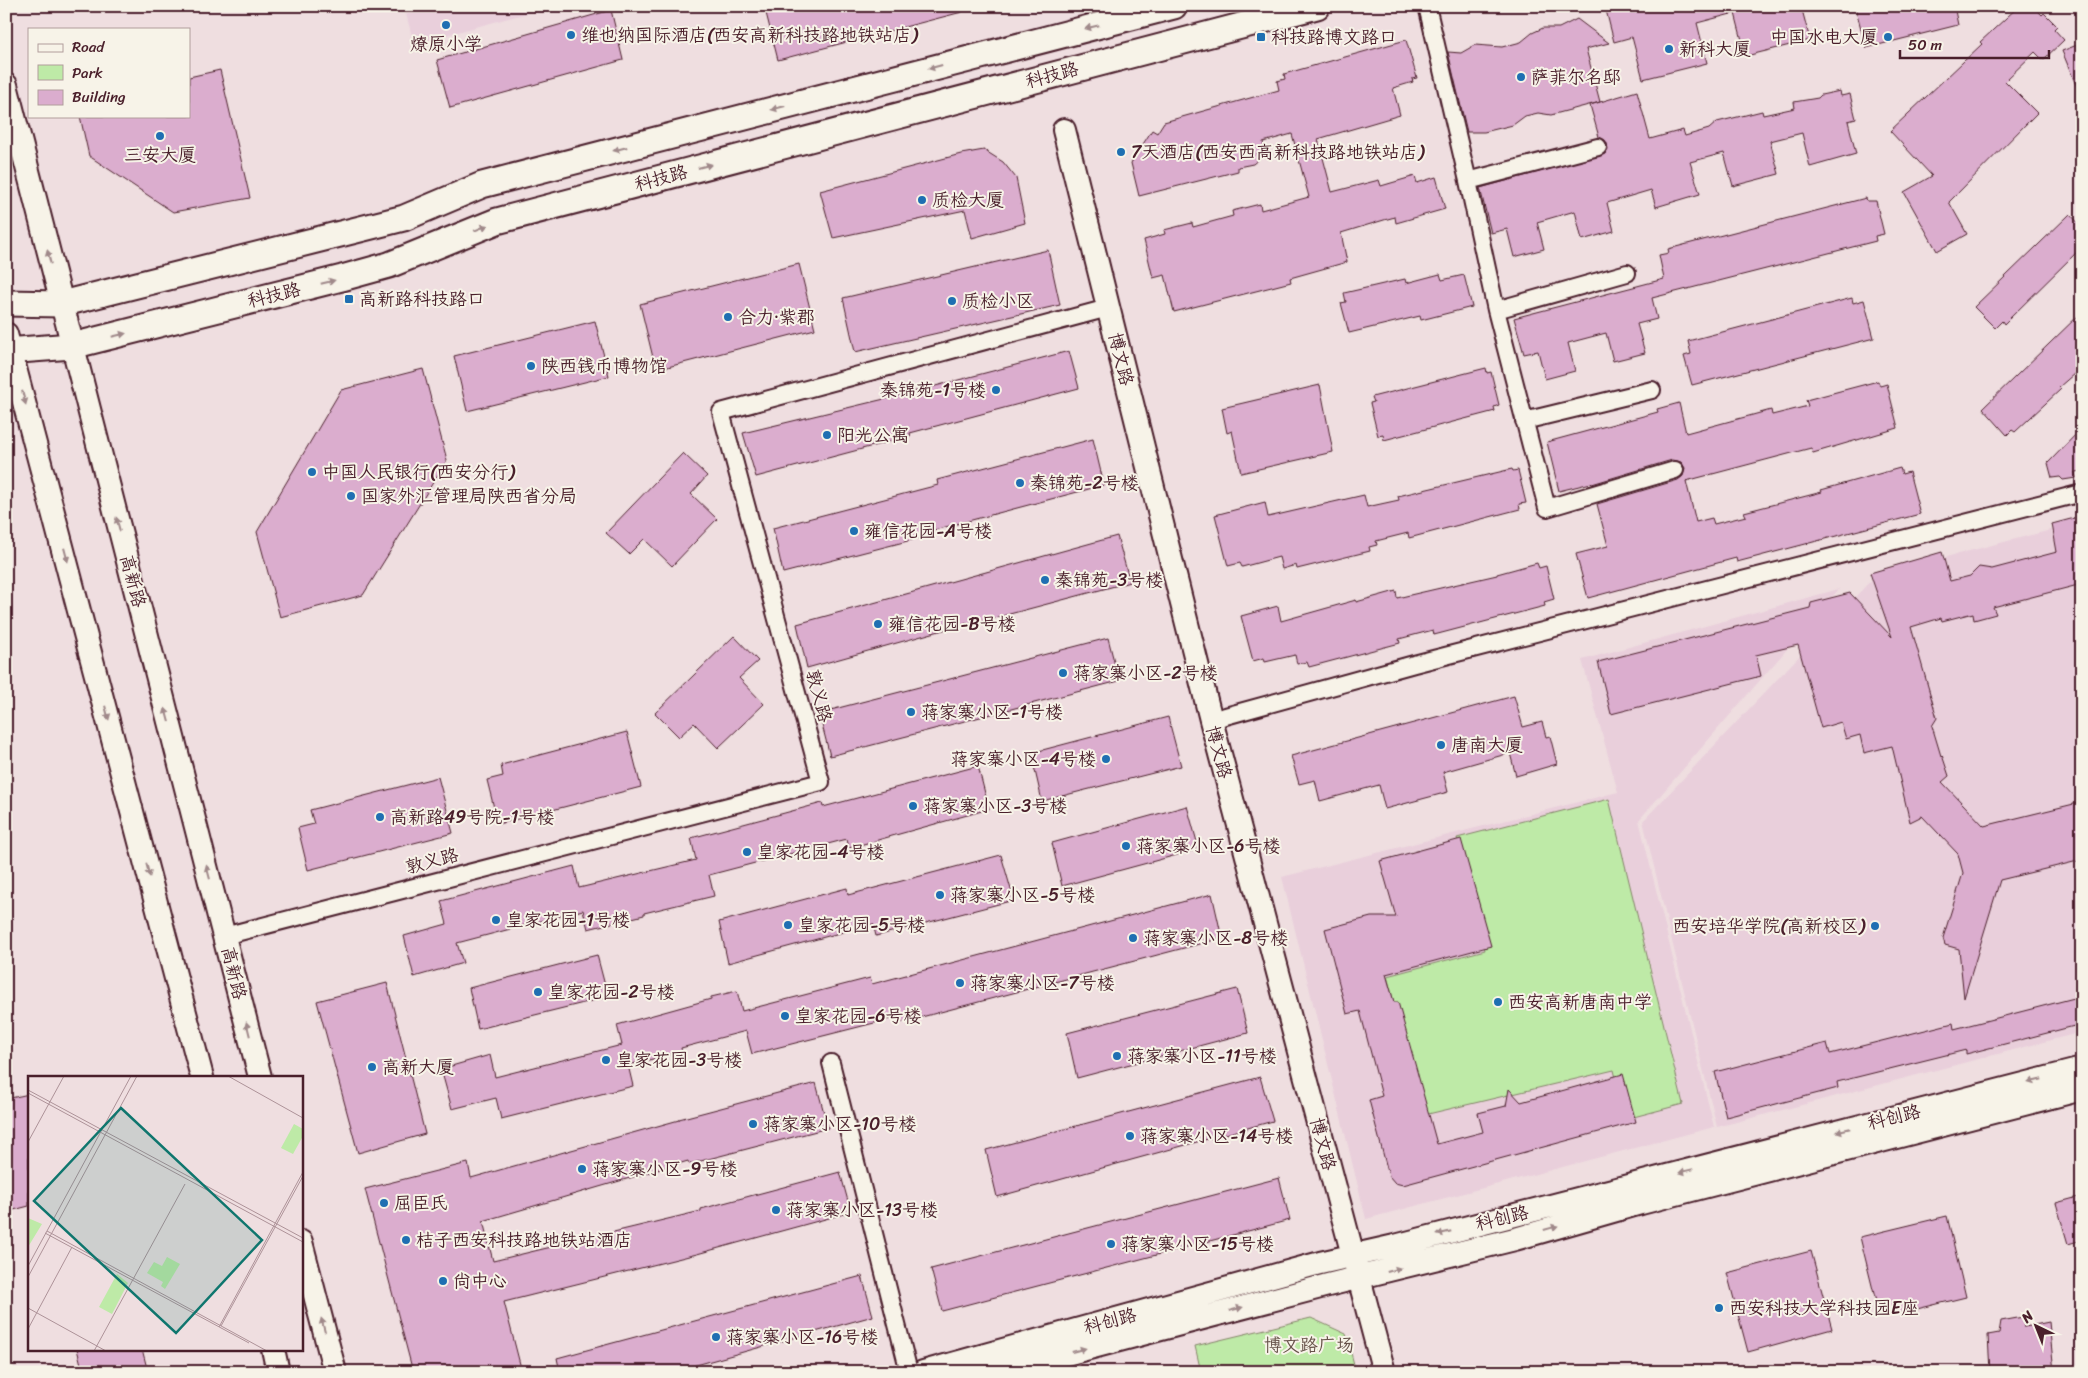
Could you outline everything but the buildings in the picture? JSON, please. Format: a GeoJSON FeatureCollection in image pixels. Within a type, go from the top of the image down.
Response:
{"type":"FeatureCollection","features":[{"type":"Feature","properties":{"kind":"main road","name":"科技路"},"geometry":{"type":"LineString","coordinates":[[6,302],[61,304],[404,218],[482,185],[1174,6]]}},
{"type":"Feature","properties":{"kind":"main road","name":"科技路"},"geometry":{"type":"LineString","coordinates":[[8,345],[72,346],[389,265],[497,221],[1318,6]]}},
{"type":"Feature","properties":{"kind":"street"},"geometry":{"type":"LineString","coordinates":[[1427,6],[1496,310],[1547,508],[1675,470]]}},
{"type":"Feature","properties":{"kind":"street","name":"高新路"},"geometry":{"type":"LineString","coordinates":[[6,85],[260,1076]]}},
{"type":"Feature","properties":{"kind":"street","name":"博文路"},"geometry":{"type":"LineString","coordinates":[[1064,130],[1211,720],[1384,1372]]}},
{"type":"Feature","properties":{"kind":"street"},"geometry":{"type":"LineString","coordinates":[[1468,181],[1598,147]]}},
{"type":"Feature","properties":{"kind":"street"},"geometry":{"type":"LineString","coordinates":[[1496,310],[1627,273]]}},
{"type":"Feature","properties":{"kind":"street","name":"敦义路"},"geometry":{"type":"LineString","coordinates":[[224,936],[821,782],[722,412],[1108,308]]}},
{"type":"Feature","properties":{"kind":"street"},"geometry":{"type":"LineString","coordinates":[[8,345],[202,1076]]}},
{"type":"Feature","properties":{"kind":"street"},"geometry":{"type":"LineString","coordinates":[[1524,421],[1652,390]]}},
{"type":"Feature","properties":{"kind":"street"},"geometry":{"type":"LineString","coordinates":[[1211,720],[1414,664],[2082,493]]}},
{"type":"Feature","properties":{"kind":"street"},"geometry":{"type":"LineString","coordinates":[[830,1063],[910,1372]]}},
{"type":"Feature","properties":{"kind":"street","name":"科创路"},"geometry":{"type":"LineString","coordinates":[[923,1372],[1352,1255],[1395,1246],[2082,1069]]}},
{"type":"Feature","properties":{"kind":"street","name":"科创路"},"geometry":{"type":"LineString","coordinates":[[998,1372],[1514,1239],[1641,1203],[2082,1089]]}},
{"type":"Feature","properties":{"kind":"street"},"geometry":{"type":"LineString","coordinates":[[302,1246],[336,1372]]}},
{"type":"Feature","properties":{"kind":"street"},"geometry":{"type":"LineString","coordinates":[[273,1350],[278,1372]]}},
{"type":"Feature","properties":{"kind":"shaded area","name":"燎原小学"},"geometry":{"type":"Polygon","coordinates":[[[404,6],[553,6],[414,44],[404,6]]]}},
{"type":"Feature","properties":{"kind":"shaded area","name":"西安培华学院(高新校区)"},"geometry":{"type":"Polygon","coordinates":[[[2082,522],[2082,1032],[1717,1127],[1643,821],[1876,575],[2082,522]]]}},
{"type":"Feature","properties":{"kind":"shaded area","name":"西安高新唐南中学"},"geometry":{"type":"Polygon","coordinates":[[[1839,589],[1639,820],[1714,1127],[1366,1219],[1282,877],[1618,792],[1582,660],[1839,589]]]}},
{"type":"Feature","properties":{"kind":"green space"},"geometry":{"type":"Polygon","coordinates":[[[1609,799],[1683,1104],[1626,1119],[1614,1070],[1424,1115],[1387,976],[1485,950],[1457,838],[1609,799]]]}},
{"type":"Feature","properties":{"kind":"green space","name":"博文路广场"},"geometry":{"type":"Polygon","coordinates":[[[1311,1318],[1346,1334],[1356,1372],[1201,1372],[1195,1346],[1311,1318]]]}},
{"type":"Feature","properties":{"kind":"place","name":"燎原小学"},"geometry":{"type":"Point","coordinates":[446,25]}},
{"type":"Feature","properties":{"kind":"place","name":"维也纳国际酒店(西安高新科技路地铁站店)"},"geometry":{"type":"Point","coordinates":[571,35]}},
{"type":"Feature","properties":{"kind":"place","name":"科技路博文路口"},"geometry":{"type":"Point","coordinates":[1261,37]}},
{"type":"Feature","properties":{"kind":"place","name":"中国水电大厦"},"geometry":{"type":"Point","coordinates":[1888,37]}},
{"type":"Feature","properties":{"kind":"place","name":"新科大厦"},"geometry":{"type":"Point","coordinates":[1669,49]}},
{"type":"Feature","properties":{"kind":"place","name":"萨菲尔名邸"},"geometry":{"type":"Point","coordinates":[1521,77]}},
{"type":"Feature","properties":{"kind":"place","name":"三安大厦"},"geometry":{"type":"Point","coordinates":[160,136]}},
{"type":"Feature","properties":{"kind":"place","name":"7天酒店(西安西高新科技路地铁站店)"},"geometry":{"type":"Point","coordinates":[1121,152]}},
{"type":"Feature","properties":{"kind":"place","name":"质检大厦"},"geometry":{"type":"Point","coordinates":[922,200]}},
{"type":"Feature","properties":{"kind":"place","name":"高新路科技路口"},"geometry":{"type":"Point","coordinates":[349,299]}},
{"type":"Feature","properties":{"kind":"place","name":"质检小区"},"geometry":{"type":"Point","coordinates":[952,301]}},
{"type":"Feature","properties":{"kind":"place","name":"合力·紫郡"},"geometry":{"type":"Point","coordinates":[728,317]}},
{"type":"Feature","properties":{"kind":"place","name":"陕西钱币博物馆"},"geometry":{"type":"Point","coordinates":[531,366]}},
{"type":"Feature","properties":{"kind":"place","name":"秦锦苑-1号楼"},"geometry":{"type":"Point","coordinates":[996,390]}},
{"type":"Feature","properties":{"kind":"place","name":"阳光公寓"},"geometry":{"type":"Point","coordinates":[827,435]}},
{"type":"Feature","properties":{"kind":"place","name":"中国人民银行(西安分行)"},"geometry":{"type":"Point","coordinates":[312,472]}},
{"type":"Feature","properties":{"kind":"place","name":"秦锦苑-2号楼"},"geometry":{"type":"Point","coordinates":[1020,483]}},
{"type":"Feature","properties":{"kind":"place","name":"国家外汇管理局陕西省分局"},"geometry":{"type":"Point","coordinates":[351,496]}},
{"type":"Feature","properties":{"kind":"place","name":"雍信花园-A号楼"},"geometry":{"type":"Point","coordinates":[854,531]}},
{"type":"Feature","properties":{"kind":"place","name":"秦锦苑-3号楼"},"geometry":{"type":"Point","coordinates":[1045,580]}},
{"type":"Feature","properties":{"kind":"place","name":"雍信花园-B号楼"},"geometry":{"type":"Point","coordinates":[878,624]}},
{"type":"Feature","properties":{"kind":"place","name":"蒋家寨小区-2号楼"},"geometry":{"type":"Point","coordinates":[1063,673]}},
{"type":"Feature","properties":{"kind":"place","name":"蒋家寨小区-1号楼"},"geometry":{"type":"Point","coordinates":[911,712]}},
{"type":"Feature","properties":{"kind":"place","name":"唐南大厦"},"geometry":{"type":"Point","coordinates":[1441,745]}},
{"type":"Feature","properties":{"kind":"place","name":"蒋家寨小区-4号楼"},"geometry":{"type":"Point","coordinates":[1106,759]}},
{"type":"Feature","properties":{"kind":"place","name":"蒋家寨小区-3号楼"},"geometry":{"type":"Point","coordinates":[913,806]}},
{"type":"Feature","properties":{"kind":"place","name":"高新路49号院-1号楼"},"geometry":{"type":"Point","coordinates":[380,817]}},
{"type":"Feature","properties":{"kind":"place","name":"蒋家寨小区-6号楼"},"geometry":{"type":"Point","coordinates":[1126,846]}},
{"type":"Feature","properties":{"kind":"place","name":"皇家花园-4号楼"},"geometry":{"type":"Point","coordinates":[747,852]}},
{"type":"Feature","properties":{"kind":"place","name":"蒋家寨小区-5号楼"},"geometry":{"type":"Point","coordinates":[940,895]}},
{"type":"Feature","properties":{"kind":"place","name":"皇家花园-1号楼"},"geometry":{"type":"Point","coordinates":[496,920]}},
{"type":"Feature","properties":{"kind":"place","name":"皇家花园-5号楼"},"geometry":{"type":"Point","coordinates":[788,925]}},
{"type":"Feature","properties":{"kind":"place","name":"西安培华学院(高新校区)"},"geometry":{"type":"Point","coordinates":[1875,926]}},
{"type":"Feature","properties":{"kind":"place","name":"蒋家寨小区-8号楼"},"geometry":{"type":"Point","coordinates":[1133,938]}},
{"type":"Feature","properties":{"kind":"place","name":"蒋家寨小区-7号楼"},"geometry":{"type":"Point","coordinates":[960,983]}},
{"type":"Feature","properties":{"kind":"place","name":"皇家花园-2号楼"},"geometry":{"type":"Point","coordinates":[538,992]}},
{"type":"Feature","properties":{"kind":"place","name":"西安高新唐南中学"},"geometry":{"type":"Point","coordinates":[1498,1002]}},
{"type":"Feature","properties":{"kind":"place","name":"皇家花园-6号楼"},"geometry":{"type":"Point","coordinates":[785,1016]}},
{"type":"Feature","properties":{"kind":"place","name":"蒋家寨小区-11号楼"},"geometry":{"type":"Point","coordinates":[1117,1056]}},
{"type":"Feature","properties":{"kind":"place","name":"皇家花园-3号楼"},"geometry":{"type":"Point","coordinates":[606,1060]}},
{"type":"Feature","properties":{"kind":"place","name":"高新大厦"},"geometry":{"type":"Point","coordinates":[372,1067]}},
{"type":"Feature","properties":{"kind":"place","name":"蒋家寨小区-10号楼"},"geometry":{"type":"Point","coordinates":[753,1124]}},
{"type":"Feature","properties":{"kind":"place","name":"蒋家寨小区-14号楼"},"geometry":{"type":"Point","coordinates":[1130,1136]}},
{"type":"Feature","properties":{"kind":"place","name":"蒋家寨小区-9号楼"},"geometry":{"type":"Point","coordinates":[582,1169]}},
{"type":"Feature","properties":{"kind":"place","name":"屈臣氏"},"geometry":{"type":"Point","coordinates":[384,1203]}},
{"type":"Feature","properties":{"kind":"place","name":"蒋家寨小区-13号楼"},"geometry":{"type":"Point","coordinates":[776,1210]}},
{"type":"Feature","properties":{"kind":"place","name":"桔子西安科技路地铁站酒店"},"geometry":{"type":"Point","coordinates":[406,1240]}},
{"type":"Feature","properties":{"kind":"place","name":"蒋家寨小区-15号楼"},"geometry":{"type":"Point","coordinates":[1111,1244]}},
{"type":"Feature","properties":{"kind":"place","name":"尚中心"},"geometry":{"type":"Point","coordinates":[443,1281]}},
{"type":"Feature","properties":{"kind":"place","name":"西安科技大学科技园E座"},"geometry":{"type":"Point","coordinates":[1719,1308]}},
{"type":"Feature","properties":{"kind":"place","name":"蒋家寨小区-16号楼"},"geometry":{"type":"Point","coordinates":[716,1337]}}]}
